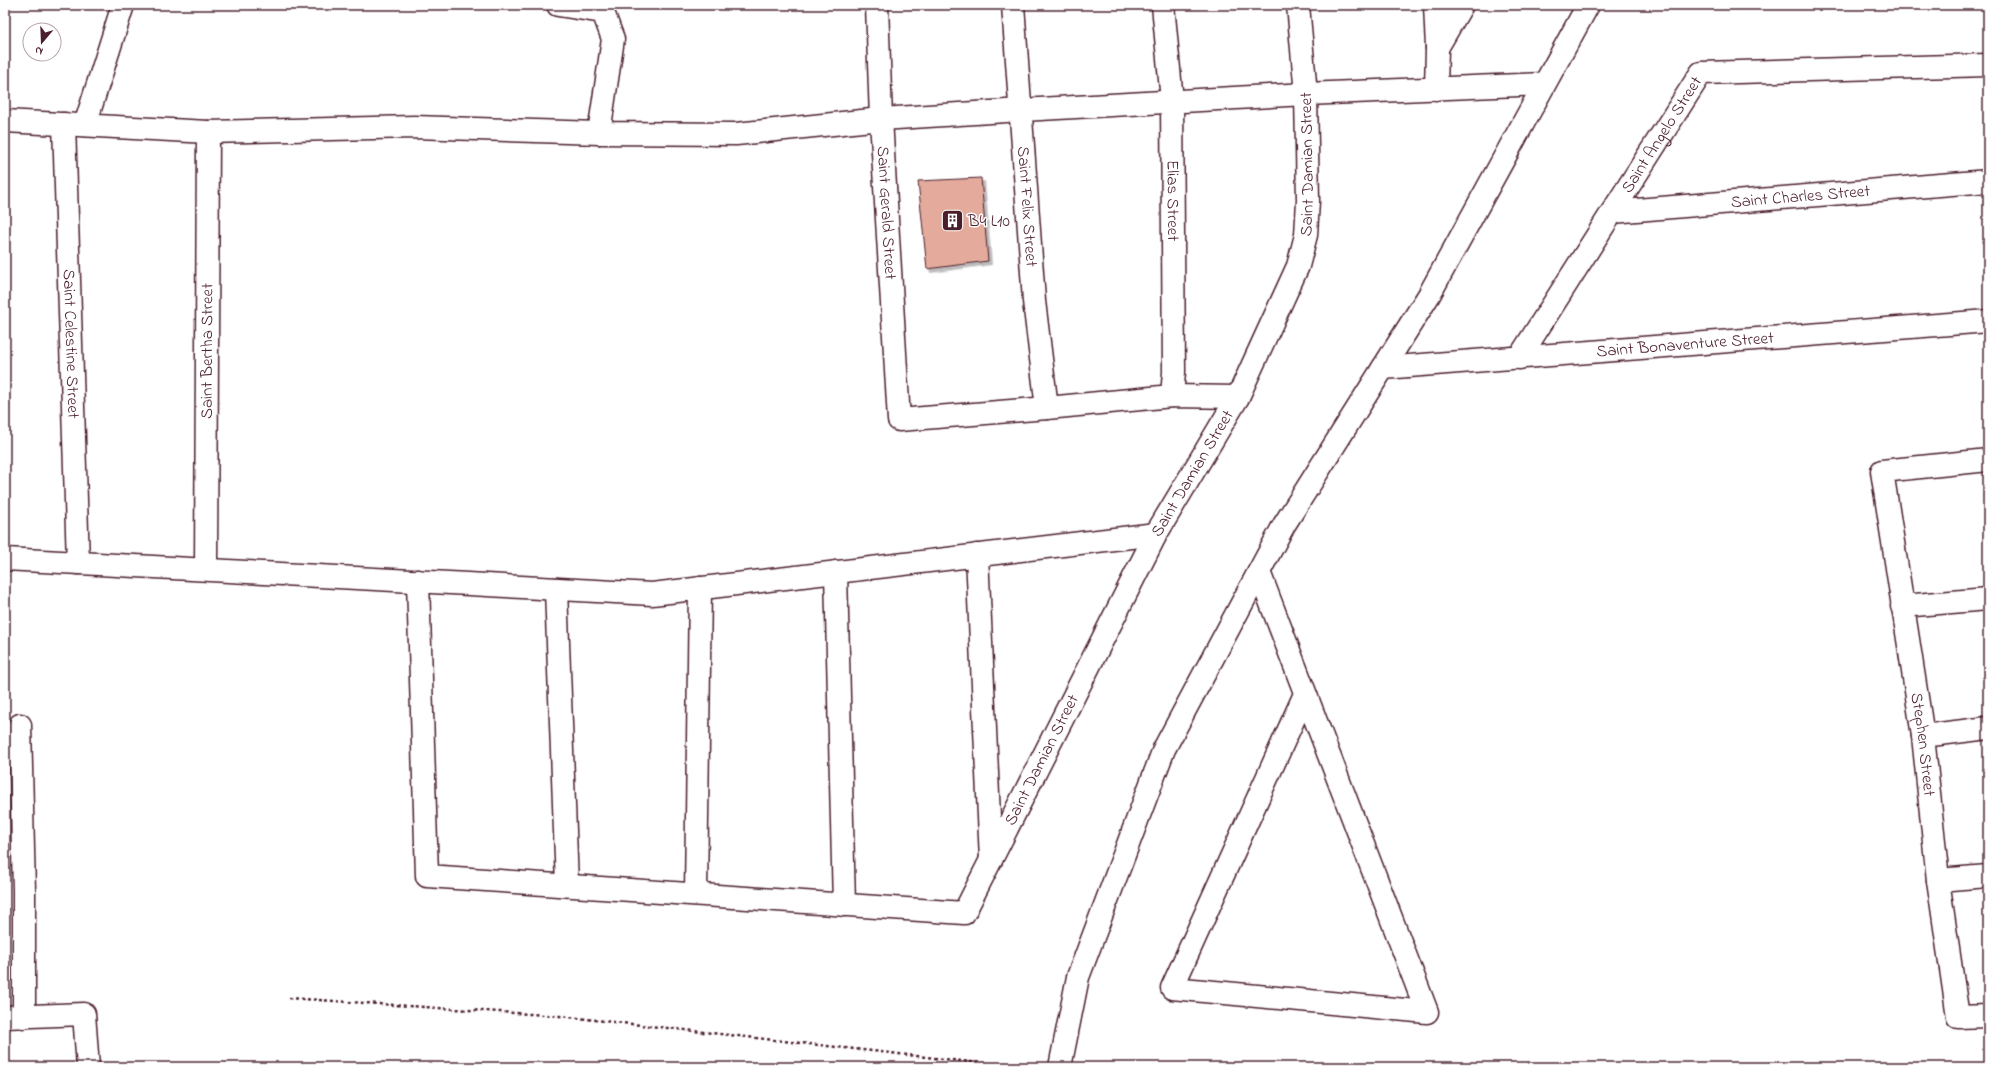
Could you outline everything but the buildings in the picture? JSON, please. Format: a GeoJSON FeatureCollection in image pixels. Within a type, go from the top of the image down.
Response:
{"type":"FeatureCollection","features":[{"type":"Feature","properties":{"kind":"street","name":"Saint Celestine Street"},"geometry":{"type":"LineString","coordinates":[[78,563],[74,125],[123,5]]}},
{"type":"Feature","properties":{"kind":"street"},"geometry":{"type":"LineString","coordinates":[[558,5],[603,12],[613,39],[599,133]]}},
{"type":"Feature","properties":{"kind":"street","name":"Saint Gerald Street"},"geometry":{"type":"LineString","coordinates":[[877,5],[881,119],[899,420],[1047,408]]}},
{"type":"Feature","properties":{"kind":"street","name":"Saint Felix Street"},"geometry":{"type":"LineString","coordinates":[[1013,5],[1022,110],[1034,301],[1047,408]]}},
{"type":"Feature","properties":{"kind":"street","name":"Elias Street"},"geometry":{"type":"LineString","coordinates":[[1163,5],[1172,101],[1174,372],[1172,396]]}},
{"type":"Feature","properties":{"kind":"street","name":"Saint Damian Street"},"geometry":{"type":"LineString","coordinates":[[844,905],[964,913],[1156,534],[1238,396],[1298,266],[1306,235],[1308,201],[1306,94],[1298,5]]}},
{"type":"Feature","properties":{"kind":"street"},"geometry":{"type":"LineString","coordinates":[[1435,5],[1437,48],[1436,89]]}},
{"type":"Feature","properties":{"kind":"street"},"geometry":{"type":"LineString","coordinates":[[1437,48],[1462,5]]}},
{"type":"Feature","properties":{"kind":"street"},"geometry":{"type":"LineString","coordinates":[[1060,1067],[1078,977],[1164,749],[1284,525],[1429,295],[1588,5]]}},
{"type":"Feature","properties":{"kind":"street","name":"Saint Angelo Street"},"geometry":{"type":"LineString","coordinates":[[1519,358],[1701,73],[1988,65]]}},
{"type":"Feature","properties":{"kind":"street"},"geometry":{"type":"LineString","coordinates":[[5,121],[208,132],[414,127],[599,133],[736,134],[881,119],[1022,110],[1306,94],[1544,84]]}},
{"type":"Feature","properties":{"kind":"street","name":"Saint Bertha Street"},"geometry":{"type":"LineString","coordinates":[[206,570],[208,132]]}},
{"type":"Feature","properties":{"kind":"street","name":"Saint Charles Street"},"geometry":{"type":"LineString","coordinates":[[1612,212],[1988,181]]}},
{"type":"Feature","properties":{"kind":"street","name":"Saint Bonaventure Street"},"geometry":{"type":"LineString","coordinates":[[1383,368],[1988,321]]}},
{"type":"Feature","properties":{"kind":"street"},"geometry":{"type":"LineString","coordinates":[[1047,408],[1172,396],[1238,396]]}},
{"type":"Feature","properties":{"kind":"street","name":"Stephen Street"},"geometry":{"type":"LineString","coordinates":[[1988,460],[1882,471],[1923,736],[1938,880],[1958,1017],[1988,1016]]}},
{"type":"Feature","properties":{"kind":"street"},"geometry":{"type":"LineString","coordinates":[[5,559],[652,594],[1156,534]]}},
{"type":"Feature","properties":{"kind":"street"},"geometry":{"type":"LineString","coordinates":[[977,555],[991,861]]}},
{"type":"Feature","properties":{"kind":"street"},"geometry":{"type":"LineString","coordinates":[[418,581],[427,876],[844,905],[836,572]]}},
{"type":"Feature","properties":{"kind":"street"},"geometry":{"type":"LineString","coordinates":[[1258,572],[1422,997],[1427,1012],[1172,988],[1305,694]]}},
{"type":"Feature","properties":{"kind":"street"},"geometry":{"type":"LineString","coordinates":[[696,894],[700,588]]}},
{"type":"Feature","properties":{"kind":"street"},"geometry":{"type":"LineString","coordinates":[[556,589],[567,886]]}},
{"type":"Feature","properties":{"kind":"street"},"geometry":{"type":"LineString","coordinates":[[1902,606],[1988,600]]}},
{"type":"Feature","properties":{"kind":"street"},"geometry":{"type":"LineString","coordinates":[[20,725],[24,891],[15,1017],[84,1014],[88,1067]]}},
{"type":"Feature","properties":{"kind":"street"},"geometry":{"type":"LineString","coordinates":[[1923,736],[1988,728]]}},
{"type":"Feature","properties":{"kind":"street"},"geometry":{"type":"LineString","coordinates":[[1938,880],[1988,876]]}},
{"type":"Feature","properties":{"kind":"path"},"geometry":{"type":"LineString","coordinates":[[289,998],[560,1016],[1015,1067]]}},
{"type":"Feature","properties":{"kind":"place","name":"B4 L10"},"geometry":{"type":"Point","coordinates":[953,221]}}]}
